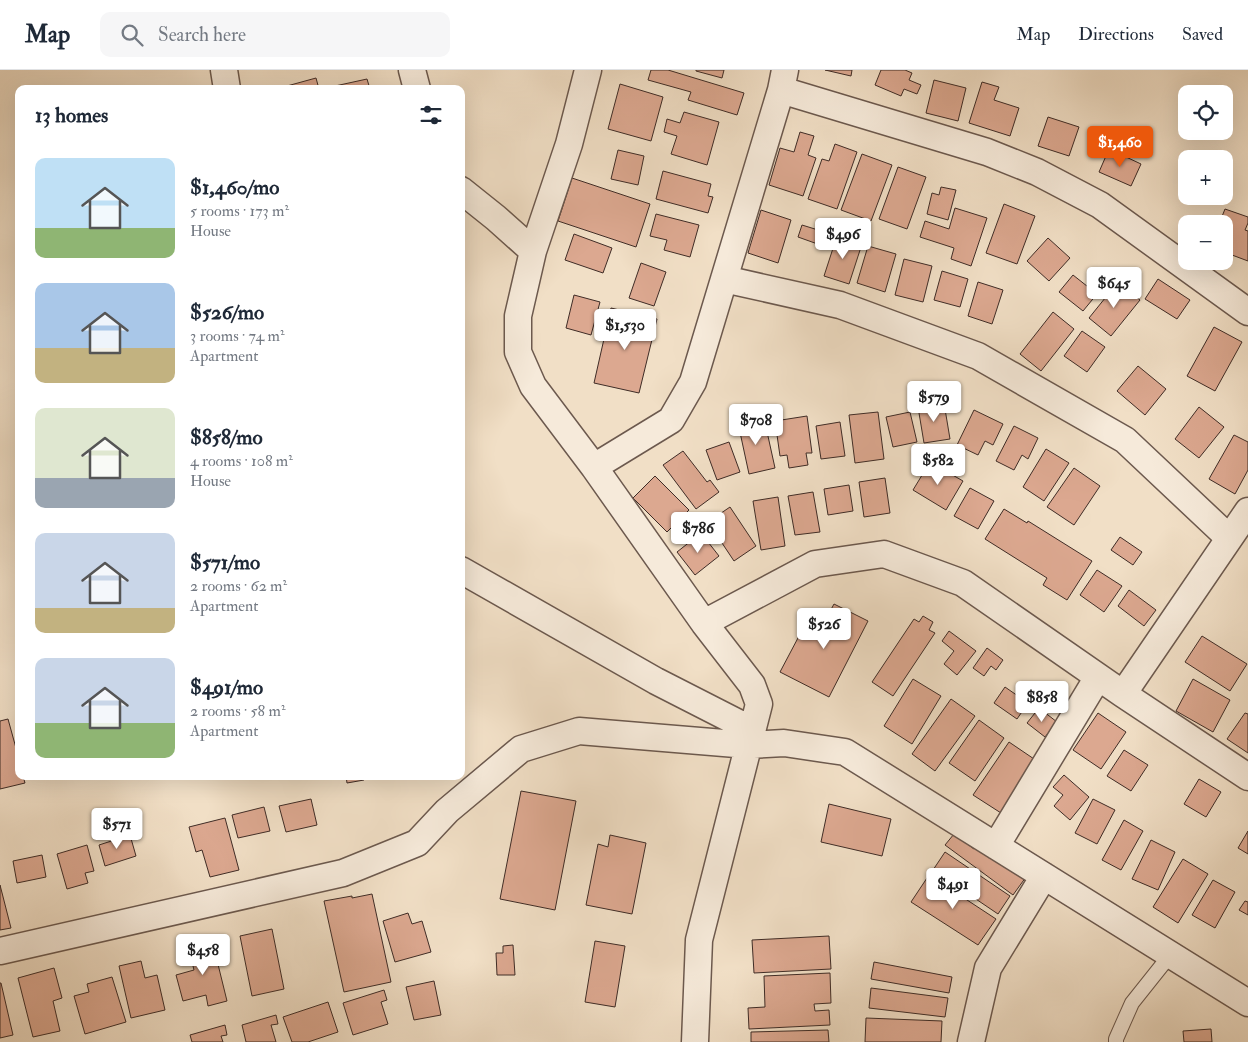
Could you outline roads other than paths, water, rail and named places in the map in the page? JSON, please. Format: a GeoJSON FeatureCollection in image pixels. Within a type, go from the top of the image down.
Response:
{"type":"FeatureCollection","features":[{"type":"Feature","properties":{"kind":"street"},"geometry":{"type":"LineString","coordinates":[[224,70],[226,85]]}},
{"type":"Feature","properties":{"kind":"street"},"geometry":{"type":"LineString","coordinates":[[412,70],[416,85]]}},
{"type":"Feature","properties":{"kind":"street"},"geometry":{"type":"LineString","coordinates":[[588,70],[569,144],[533,251],[518,316],[518,352],[533,386],[594,467],[704,623],[752,685],[759,704],[699,940],[695,1042]]}},
{"type":"Feature","properties":{"kind":"street"},"geometry":{"type":"LineString","coordinates":[[594,467],[671,420],[693,382],[783,80],[987,152],[1037,172],[1100,205],[1248,312]]}},
{"type":"Feature","properties":{"kind":"street"},"geometry":{"type":"LineString","coordinates":[[465,193],[533,251]]}},
{"type":"Feature","properties":{"kind":"street"},"geometry":{"type":"LineString","coordinates":[[724,279],[840,305],[978,356],[1125,440],[1229,538]]}},
{"type":"Feature","properties":{"kind":"street"},"geometry":{"type":"LineString","coordinates":[[1123,694],[1248,511]]}},
{"type":"Feature","properties":{"kind":"street"},"geometry":{"type":"LineString","coordinates":[[704,623],[815,564],[884,554],[963,582],[1098,677],[1248,777]]}},
{"type":"Feature","properties":{"kind":"street"},"geometry":{"type":"LineString","coordinates":[[465,572],[656,681],[750,738]]}},
{"type":"Feature","properties":{"kind":"street"},"geometry":{"type":"LineString","coordinates":[[996,846],[1098,677]]}},
{"type":"Feature","properties":{"kind":"street"},"geometry":{"type":"LineString","coordinates":[[0,951],[343,873],[416,842],[447,811],[521,749],[579,732],[750,738],[845,752],[1248,1003]]}},
{"type":"Feature","properties":{"kind":"street"},"geometry":{"type":"LineString","coordinates":[[971,1042],[988,968],[1044,876]]}},
{"type":"Feature","properties":{"kind":"lane"},"geometry":{"type":"LineString","coordinates":[[1116,1042],[1132,1003],[1171,954]]}}]}
